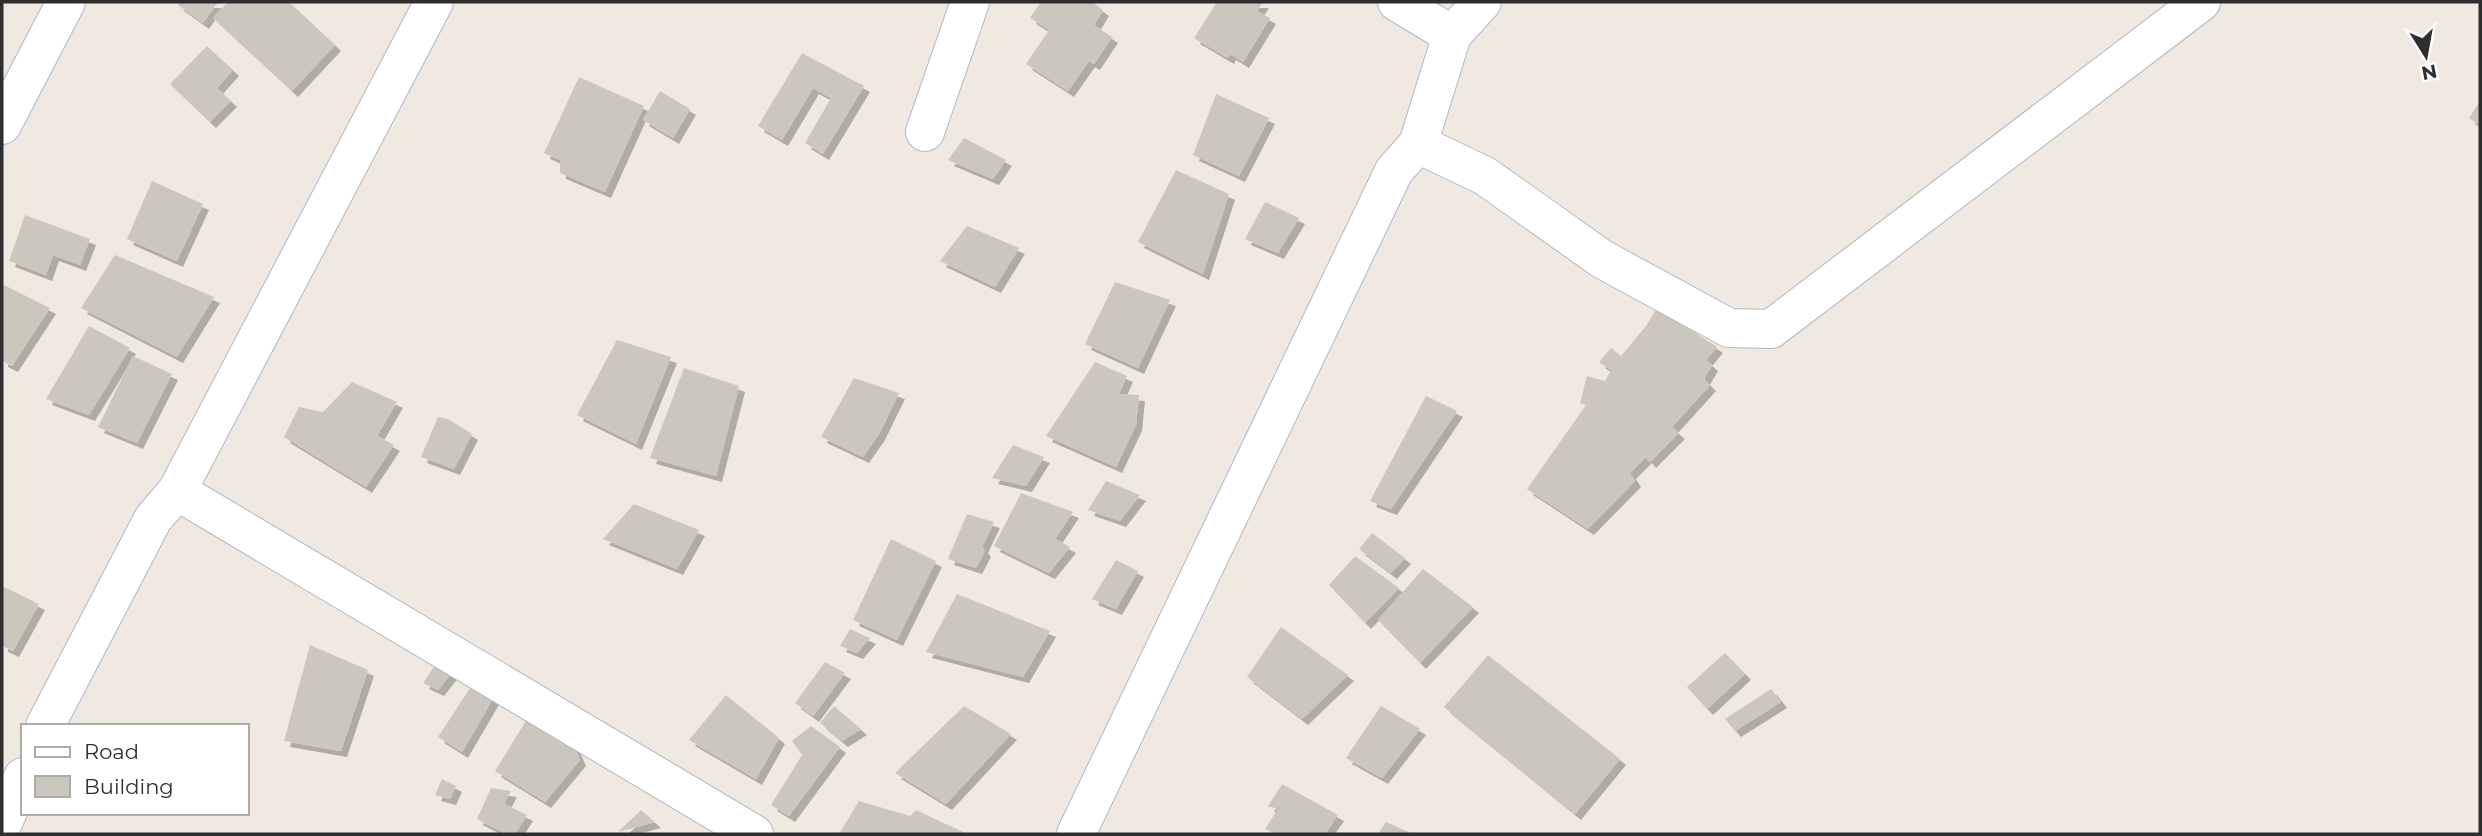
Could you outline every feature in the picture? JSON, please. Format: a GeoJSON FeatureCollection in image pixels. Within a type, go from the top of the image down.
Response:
{"type":"FeatureCollection","features":[{"type":"Feature","properties":{"kind":"street"},"geometry":{"type":"LineString","coordinates":[[2,125],[66,2]]}},
{"type":"Feature","properties":{"kind":"street"},"geometry":{"type":"LineString","coordinates":[[46,724],[153,519],[177,491],[434,2]]}},
{"type":"Feature","properties":{"kind":"street"},"geometry":{"type":"LineString","coordinates":[[925,132],[970,2]]}},
{"type":"Feature","properties":{"kind":"street"},"geometry":{"type":"LineString","coordinates":[[1397,2],[1452,35]]}},
{"type":"Feature","properties":{"kind":"street"},"geometry":{"type":"LineString","coordinates":[[1076,834],[1394,171],[1418,144],[1452,35],[1482,2]]}},
{"type":"Feature","properties":{"kind":"street"},"geometry":{"type":"LineString","coordinates":[[1418,144],[1485,176],[1602,259],[1728,328],[1771,329],[2202,2]]}},
{"type":"Feature","properties":{"kind":"street"},"geometry":{"type":"LineString","coordinates":[[177,491],[754,834]]}},
{"type":"Feature","properties":{"kind":"street"},"geometry":{"type":"LineString","coordinates":[[2,825],[21,782]]}},
{"type":"Feature","properties":{"kind":"building"},"geometry":{"type":"Polygon","coordinates":[[[180,2],[218,2],[203,23],[178,5],[180,2]]]}},
{"type":"Feature","properties":{"kind":"building"},"geometry":{"type":"Polygon","coordinates":[[[228,2],[289,2],[335,45],[292,91],[213,18],[228,2]]]}},
{"type":"Feature","properties":{"kind":"building"},"geometry":{"type":"Polygon","coordinates":[[[1041,2],[1092,2],[1103,10],[1094,25],[1112,37],[1094,64],[1089,61],[1068,91],[1026,64],[1049,30],[1030,18],[1041,2]]]}},
{"type":"Feature","properties":{"kind":"building"},"geometry":{"type":"Polygon","coordinates":[[[1217,2],[1263,2],[1257,11],[1270,18],[1243,62],[1230,54],[1228,58],[1194,38],[1217,2]]]}},
{"type":"Feature","properties":{"kind":"building"},"geometry":{"type":"Polygon","coordinates":[[[207,46],[233,70],[217,88],[231,101],[210,122],[170,84],[207,46]]]}},
{"type":"Feature","properties":{"kind":"building"},"geometry":{"type":"Polygon","coordinates":[[[802,53],[864,86],[823,154],[805,143],[831,98],[813,88],[782,140],[758,126],[802,53]]]}},
{"type":"Feature","properties":{"kind":"building"},"geometry":{"type":"Polygon","coordinates":[[[579,77],[644,106],[605,192],[560,173],[560,160],[544,153],[579,77]]]}},
{"type":"Feature","properties":{"kind":"building"},"geometry":{"type":"Polygon","coordinates":[[[660,91],[690,109],[673,138],[643,120],[660,91]]]}},
{"type":"Feature","properties":{"kind":"building"},"geometry":{"type":"Polygon","coordinates":[[[1216,94],[1269,118],[1239,176],[1193,155],[1216,94]]]}},
{"type":"Feature","properties":{"kind":"building"},"geometry":{"type":"Polygon","coordinates":[[[2480,101],[2480,126],[2469,118],[2480,101]]]}},
{"type":"Feature","properties":{"kind":"building"},"geometry":{"type":"Polygon","coordinates":[[[964,138],[1006,160],[993,179],[948,160],[964,138]]]}},
{"type":"Feature","properties":{"kind":"building"},"geometry":{"type":"Polygon","coordinates":[[[1176,170],[1229,194],[1203,274],[1138,242],[1176,170]]]}},
{"type":"Feature","properties":{"kind":"building"},"geometry":{"type":"Polygon","coordinates":[[[152,181],[203,204],[177,261],[127,239],[152,181]]]}},
{"type":"Feature","properties":{"kind":"building"},"geometry":{"type":"Polygon","coordinates":[[[1265,202],[1299,218],[1278,253],[1245,239],[1265,202]]]}},
{"type":"Feature","properties":{"kind":"building"},"geometry":{"type":"Polygon","coordinates":[[[25,215],[90,239],[80,265],[53,255],[46,275],[9,261],[25,215]]]}},
{"type":"Feature","properties":{"kind":"building"},"geometry":{"type":"Polygon","coordinates":[[[967,226],[1019,248],[995,287],[940,261],[967,226]]]}},
{"type":"Feature","properties":{"kind":"building"},"geometry":{"type":"Polygon","coordinates":[[[115,255],[214,297],[177,357],[81,308],[115,255]]]}},
{"type":"Feature","properties":{"kind":"building"},"geometry":{"type":"Polygon","coordinates":[[[1115,282],[1170,300],[1138,368],[1085,344],[1115,282]]]}},
{"type":"Feature","properties":{"kind":"building"},"geometry":{"type":"Polygon","coordinates":[[[2,284],[50,308],[12,366],[2,361],[2,284]]]}},
{"type":"Feature","properties":{"kind":"building"},"geometry":{"type":"Polygon","coordinates":[[[1657,308],[1717,347],[1706,360],[1712,365],[1704,379],[1710,385],[1672,427],[1679,433],[1650,462],[1646,457],[1630,473],[1635,481],[1588,529],[1527,489],[1586,405],[1580,403],[1587,376],[1605,381],[1611,370],[1599,362],[1611,348],[1621,356],[1657,308]]]}},
{"type":"Feature","properties":{"kind":"building"},"geometry":{"type":"Polygon","coordinates":[[[89,326],[130,348],[89,415],[46,399],[89,326]]]}},
{"type":"Feature","properties":{"kind":"building"},"geometry":{"type":"Polygon","coordinates":[[[617,340],[671,357],[636,444],[577,415],[617,340]]]}},
{"type":"Feature","properties":{"kind":"building"},"geometry":{"type":"Polygon","coordinates":[[[133,356],[172,374],[137,443],[98,427],[133,356]]]}},
{"type":"Feature","properties":{"kind":"building"},"geometry":{"type":"Polygon","coordinates":[[[1095,362],[1127,376],[1119,394],[1139,395],[1136,425],[1116,467],[1046,436],[1095,362]]]}},
{"type":"Feature","properties":{"kind":"building"},"geometry":{"type":"Polygon","coordinates":[[[684,368],[739,386],[716,476],[650,458],[684,368]]]}},
{"type":"Feature","properties":{"kind":"building"},"geometry":{"type":"Polygon","coordinates":[[[854,378],[899,393],[879,434],[863,457],[821,437],[854,378]]]}},
{"type":"Feature","properties":{"kind":"building"},"geometry":{"type":"Polygon","coordinates":[[[352,382],[397,402],[377,436],[394,445],[366,487],[284,437],[299,407],[323,412],[352,382]]]}},
{"type":"Feature","properties":{"kind":"building"},"geometry":{"type":"Polygon","coordinates":[[[1426,396],[1457,411],[1391,509],[1370,501],[1426,396]]]}},
{"type":"Feature","properties":{"kind":"building"},"geometry":{"type":"Polygon","coordinates":[[[438,417],[448,419],[472,434],[454,469],[421,457],[438,417]]]}},
{"type":"Feature","properties":{"kind":"building"},"geometry":{"type":"Polygon","coordinates":[[[1013,445],[1044,457],[1026,486],[992,478],[1013,445]]]}},
{"type":"Feature","properties":{"kind":"building"},"geometry":{"type":"Polygon","coordinates":[[[1106,481],[1140,495],[1120,521],[1088,510],[1106,481]]]}},
{"type":"Feature","properties":{"kind":"building"},"geometry":{"type":"Polygon","coordinates":[[[1021,493],[1073,512],[1055,539],[1070,547],[1049,573],[994,546],[1021,493]]]}},
{"type":"Feature","properties":{"kind":"building"},"geometry":{"type":"Polygon","coordinates":[[[634,504],[699,530],[677,569],[603,539],[634,504]]]}},
{"type":"Feature","properties":{"kind":"building"},"geometry":{"type":"Polygon","coordinates":[[[967,514],[994,522],[982,547],[985,551],[976,568],[948,559],[967,514]]]}},
{"type":"Feature","properties":{"kind":"building"},"geometry":{"type":"Polygon","coordinates":[[[1372,533],[1405,558],[1391,573],[1359,549],[1372,533]]]}},
{"type":"Feature","properties":{"kind":"building"},"geometry":{"type":"Polygon","coordinates":[[[891,539],[936,561],[897,640],[853,620],[891,539]]]}},
{"type":"Feature","properties":{"kind":"building"},"geometry":{"type":"Polygon","coordinates":[[[1355,556],[1399,588],[1365,623],[1329,585],[1355,556]]]}},
{"type":"Feature","properties":{"kind":"building"},"geometry":{"type":"Polygon","coordinates":[[[1116,560],[1138,571],[1116,609],[1092,599],[1116,560]]]}},
{"type":"Feature","properties":{"kind":"building"},"geometry":{"type":"Polygon","coordinates":[[[1423,569],[1473,607],[1420,663],[1378,620],[1423,569]]]}},
{"type":"Feature","properties":{"kind":"building"},"geometry":{"type":"Polygon","coordinates":[[[2,586],[39,604],[13,651],[2,646],[2,586]]]}},
{"type":"Feature","properties":{"kind":"building"},"geometry":{"type":"Polygon","coordinates":[[[957,594],[1050,631],[1023,677],[926,652],[957,594]]]}},
{"type":"Feature","properties":{"kind":"building"},"geometry":{"type":"Polygon","coordinates":[[[1281,627],[1348,675],[1302,719],[1247,677],[1281,627]]]}},
{"type":"Feature","properties":{"kind":"building"},"geometry":{"type":"Polygon","coordinates":[[[850,629],[870,638],[857,653],[840,646],[850,629]]]}},
{"type":"Feature","properties":{"kind":"building"},"geometry":{"type":"Polygon","coordinates":[[[310,645],[368,670],[341,751],[284,741],[310,645]]]}},
{"type":"Feature","properties":{"kind":"building"},"geometry":{"type":"Polygon","coordinates":[[[1725,653],[1745,674],[1707,709],[1687,687],[1725,653]]]}},
{"type":"Feature","properties":{"kind":"building"},"geometry":{"type":"Polygon","coordinates":[[[1488,655],[1620,759],[1575,814],[1444,707],[1488,655]]]}},
{"type":"Feature","properties":{"kind":"building"},"geometry":{"type":"Polygon","coordinates":[[[437,662],[453,671],[438,690],[423,683],[437,662]]]}},
{"type":"Feature","properties":{"kind":"building"},"geometry":{"type":"Polygon","coordinates":[[[825,662],[845,673],[813,716],[795,703],[825,662]]]}},
{"type":"Feature","properties":{"kind":"building"},"geometry":{"type":"Polygon","coordinates":[[[470,688],[494,697],[462,752],[438,737],[470,688]]]}},
{"type":"Feature","properties":{"kind":"building"},"geometry":{"type":"Polygon","coordinates":[[[1771,689],[1781,702],[1735,731],[1725,719],[1771,689]]]}},
{"type":"Feature","properties":{"kind":"building"},"geometry":{"type":"Polygon","coordinates":[[[726,695],[779,738],[756,779],[689,740],[726,695]]]}},
{"type":"Feature","properties":{"kind":"building"},"geometry":{"type":"Polygon","coordinates":[[[834,706],[861,729],[842,741],[820,723],[834,706]]]}},
{"type":"Feature","properties":{"kind":"building"},"geometry":{"type":"Polygon","coordinates":[[[964,706],[1011,734],[946,804],[895,773],[964,706]]]}},
{"type":"Feature","properties":{"kind":"building"},"geometry":{"type":"Polygon","coordinates":[[[1381,706],[1420,729],[1382,778],[1346,758],[1381,706]]]}},
{"type":"Feature","properties":{"kind":"building"},"geometry":{"type":"Polygon","coordinates":[[[529,716],[569,735],[580,760],[545,802],[495,771],[529,716]]]}},
{"type":"Feature","properties":{"kind":"building"},"geometry":{"type":"Polygon","coordinates":[[[811,726],[840,747],[789,816],[771,805],[802,755],[792,741],[811,726]]]}},
{"type":"Feature","properties":{"kind":"building"},"geometry":{"type":"Polygon","coordinates":[[[442,779],[456,786],[450,799],[435,795],[442,779]]]}},
{"type":"Feature","properties":{"kind":"building"},"geometry":{"type":"Polygon","coordinates":[[[1282,784],[1338,815],[1325,834],[1276,834],[1265,829],[1278,809],[1268,806],[1282,784]]]}},
{"type":"Feature","properties":{"kind":"building"},"geometry":{"type":"Polygon","coordinates":[[[491,788],[511,791],[504,804],[527,815],[515,834],[506,834],[477,819],[491,788]]]}},
{"type":"Feature","properties":{"kind":"building"},"geometry":{"type":"Polygon","coordinates":[[[859,801],[910,816],[916,810],[963,832],[839,834],[859,801]]]}},
{"type":"Feature","properties":{"kind":"building"},"geometry":{"type":"Polygon","coordinates":[[[641,810],[655,822],[618,832],[641,810]]]}},
{"type":"Feature","properties":{"kind":"building"},"geometry":{"type":"Polygon","coordinates":[[[1386,822],[1413,834],[1378,834],[1386,822]]]}}]}
